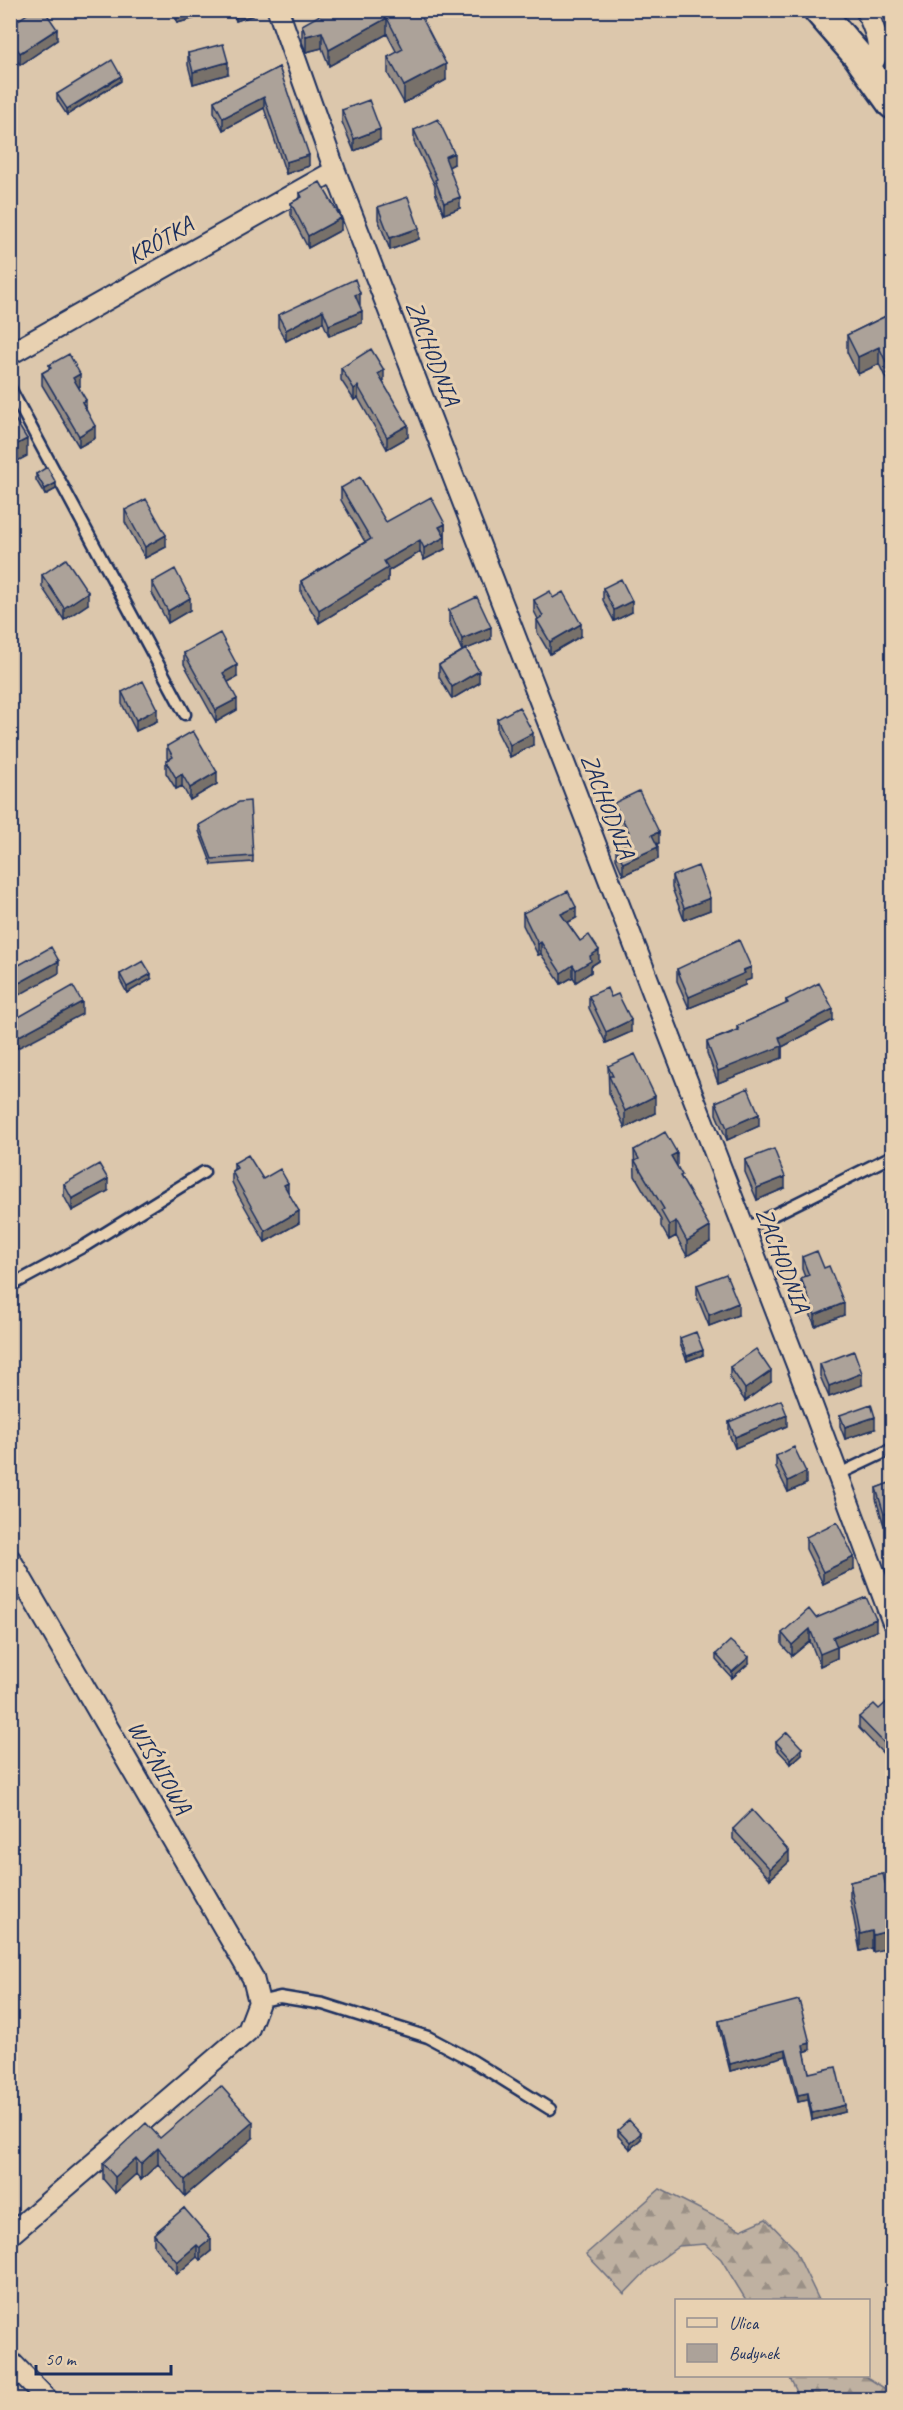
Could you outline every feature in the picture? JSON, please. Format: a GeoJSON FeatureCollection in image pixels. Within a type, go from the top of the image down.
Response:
{"type":"FeatureCollection","features":[{"type":"Feature","properties":{"kind":"main road"},"geometry":{"type":"LineString","coordinates":[[819,10],[867,68],[892,104]]}},
{"type":"Feature","properties":{"kind":"street","name":"ZACHODNIA"},"geometry":{"type":"LineString","coordinates":[[278,10],[335,171],[892,1620]]}},
{"type":"Feature","properties":{"kind":"street"},"geometry":{"type":"LineString","coordinates":[[866,10],[879,49],[875,62],[867,68]]}},
{"type":"Feature","properties":{"kind":"street","name":"KRÓTKA"},"geometry":{"type":"LineString","coordinates":[[10,354],[335,171]]}},
{"type":"Feature","properties":{"kind":"street","name":"WIŚNIOWA"},"geometry":{"type":"LineString","coordinates":[[10,1559],[253,1978],[259,2002]]}},
{"type":"Feature","properties":{"kind":"street"},"geometry":{"type":"LineString","coordinates":[[10,2235],[248,2031],[259,2002]]}},
{"type":"Feature","properties":{"kind":"street"},"geometry":{"type":"LineString","coordinates":[[10,2361],[48,2400]]}},
{"type":"Feature","properties":{"kind":"lane"},"geometry":{"type":"LineString","coordinates":[[10,388],[185,714]]}},
{"type":"Feature","properties":{"kind":"lane"},"geometry":{"type":"LineString","coordinates":[[743,1230],[892,1156]]}},
{"type":"Feature","properties":{"kind":"lane"},"geometry":{"type":"LineString","coordinates":[[10,1286],[86,1245],[204,1172]]}},
{"type":"Feature","properties":{"kind":"lane"},"geometry":{"type":"LineString","coordinates":[[837,1475],[892,1449]]}},
{"type":"Feature","properties":{"kind":"lane"},"geometry":{"type":"LineString","coordinates":[[259,2002],[280,1997],[323,2004],[428,2037],[473,2061],[550,2109]]}},
{"type":"Feature","properties":{"kind":"green space"},"geometry":{"type":"Polygon","coordinates":[[[660,2189],[741,2230],[766,2219],[794,2248],[819,2299],[745,2299],[721,2259],[705,2244],[679,2246],[649,2268],[624,2294],[586,2254],[660,2189]]]}},
{"type":"Feature","properties":{"kind":"green space"},"geometry":{"type":"Polygon","coordinates":[[[790,2377],[867,2377],[892,2393],[892,2399],[796,2399],[796,2390],[790,2377]]]}},
{"type":"Feature","properties":{"kind":"building"},"geometry":{"type":"Polygon","coordinates":[[[33,10],[44,10],[57,29],[20,53],[10,38],[10,26],[33,10]]]}},
{"type":"Feature","properties":{"kind":"building"},"geometry":{"type":"Polygon","coordinates":[[[329,10],[418,10],[446,64],[404,86],[388,57],[403,49],[387,18],[329,50],[322,32],[306,36],[302,25],[329,10]]]}},
{"type":"Feature","properties":{"kind":"building"},"geometry":{"type":"Polygon","coordinates":[[[223,44],[228,62],[193,72],[188,53],[223,44]]]}},
{"type":"Feature","properties":{"kind":"building"},"geometry":{"type":"Polygon","coordinates":[[[112,60],[121,76],[67,109],[57,94],[112,60]]]}},
{"type":"Feature","properties":{"kind":"building"},"geometry":{"type":"Polygon","coordinates":[[[279,67],[309,155],[286,162],[264,97],[223,118],[214,101],[279,67]]]}},
{"type":"Feature","properties":{"kind":"building"},"geometry":{"type":"Polygon","coordinates":[[[369,100],[380,129],[354,139],[342,110],[369,100]]]}},
{"type":"Feature","properties":{"kind":"building"},"geometry":{"type":"Polygon","coordinates":[[[438,119],[454,153],[445,157],[460,197],[444,203],[435,180],[437,179],[414,130],[438,119]]]}},
{"type":"Feature","properties":{"kind":"building"},"geometry":{"type":"Polygon","coordinates":[[[320,182],[341,218],[308,236],[291,203],[302,197],[300,193],[320,182]]]}},
{"type":"Feature","properties":{"kind":"building"},"geometry":{"type":"Polygon","coordinates":[[[408,197],[419,228],[390,238],[378,207],[408,197]]]}},
{"type":"Feature","properties":{"kind":"building"},"geometry":{"type":"Polygon","coordinates":[[[355,279],[360,293],[355,295],[362,311],[329,325],[323,310],[286,330],[278,315],[355,279]]]}},
{"type":"Feature","properties":{"kind":"building"},"geometry":{"type":"Polygon","coordinates":[[[892,313],[892,362],[887,364],[879,347],[858,357],[847,335],[892,313]]]}},
{"type":"Feature","properties":{"kind":"building"},"geometry":{"type":"Polygon","coordinates":[[[371,349],[384,370],[378,374],[408,425],[387,437],[358,386],[354,389],[341,368],[371,349]]]}},
{"type":"Feature","properties":{"kind":"building"},"geometry":{"type":"Polygon","coordinates":[[[69,354],[80,374],[73,378],[86,400],[82,402],[95,426],[79,436],[42,373],[51,368],[49,365],[69,354]]]}},
{"type":"Feature","properties":{"kind":"building"},"geometry":{"type":"Polygon","coordinates":[[[10,411],[27,439],[10,448],[10,411]]]}},
{"type":"Feature","properties":{"kind":"building"},"geometry":{"type":"Polygon","coordinates":[[[47,467],[56,483],[45,489],[36,474],[47,467]]]}},
{"type":"Feature","properties":{"kind":"building"},"geometry":{"type":"Polygon","coordinates":[[[360,477],[386,522],[431,497],[445,524],[439,527],[445,537],[424,548],[420,540],[384,561],[388,568],[319,610],[301,581],[371,539],[341,488],[360,477]]]}},
{"type":"Feature","properties":{"kind":"building"},"geometry":{"type":"Polygon","coordinates":[[[146,499],[166,535],[145,547],[125,510],[146,499]]]}},
{"type":"Feature","properties":{"kind":"building"},"geometry":{"type":"Polygon","coordinates":[[[66,559],[88,592],[64,608],[42,575],[66,559]]]}},
{"type":"Feature","properties":{"kind":"building"},"geometry":{"type":"Polygon","coordinates":[[[175,569],[190,598],[168,611],[152,582],[175,569]]]}},
{"type":"Feature","properties":{"kind":"building"},"geometry":{"type":"Polygon","coordinates":[[[621,579],[632,601],[614,610],[603,588],[621,579]]]}},
{"type":"Feature","properties":{"kind":"building"},"geometry":{"type":"Polygon","coordinates":[[[550,591],[553,598],[563,592],[581,624],[550,642],[537,620],[543,616],[534,600],[550,591]]]}},
{"type":"Feature","properties":{"kind":"building"},"geometry":{"type":"Polygon","coordinates":[[[477,597],[491,627],[462,639],[449,610],[477,597]]]}},
{"type":"Feature","properties":{"kind":"building"},"geometry":{"type":"Polygon","coordinates":[[[220,633],[237,665],[223,673],[237,699],[216,710],[184,653],[220,633]]]}},
{"type":"Feature","properties":{"kind":"building"},"geometry":{"type":"Polygon","coordinates":[[[466,649],[479,671],[452,687],[439,665],[466,649]]]}},
{"type":"Feature","properties":{"kind":"building"},"geometry":{"type":"Polygon","coordinates":[[[143,681],[157,709],[136,720],[122,692],[143,681]]]}},
{"type":"Feature","properties":{"kind":"building"},"geometry":{"type":"Polygon","coordinates":[[[519,707],[533,733],[510,745],[497,719],[519,707]]]}},
{"type":"Feature","properties":{"kind":"building"},"geometry":{"type":"Polygon","coordinates":[[[193,731],[217,772],[190,788],[182,774],[176,778],[166,761],[173,757],[167,746],[193,731]]]}},
{"type":"Feature","properties":{"kind":"building"},"geometry":{"type":"Polygon","coordinates":[[[639,791],[659,832],[652,835],[658,847],[623,863],[616,847],[626,843],[622,836],[629,832],[614,803],[639,791]]]}},
{"type":"Feature","properties":{"kind":"building"},"geometry":{"type":"Polygon","coordinates":[[[250,801],[253,856],[212,859],[199,825],[239,802],[250,801]]]}},
{"type":"Feature","properties":{"kind":"building"},"geometry":{"type":"Polygon","coordinates":[[[698,866],[710,898],[684,908],[672,876],[698,866]]]}},
{"type":"Feature","properties":{"kind":"building"},"geometry":{"type":"Polygon","coordinates":[[[568,891],[576,907],[561,914],[580,941],[589,935],[599,950],[590,956],[591,961],[576,970],[573,965],[561,973],[541,942],[538,944],[523,913],[568,891]]]}},
{"type":"Feature","properties":{"kind":"building"},"geometry":{"type":"Polygon","coordinates":[[[739,940],[751,967],[743,970],[745,973],[689,997],[677,969],[739,940]]]}},
{"type":"Feature","properties":{"kind":"building"},"geometry":{"type":"Polygon","coordinates":[[[51,947],[59,961],[10,988],[10,970],[51,947]]]}},
{"type":"Feature","properties":{"kind":"building"},"geometry":{"type":"Polygon","coordinates":[[[143,961],[151,974],[127,987],[120,974],[143,961]]]}},
{"type":"Feature","properties":{"kind":"building"},"geometry":{"type":"Polygon","coordinates":[[[819,983],[833,1009],[779,1037],[782,1046],[718,1071],[707,1042],[739,1030],[737,1026],[788,1003],[786,1000],[819,983]]]}},
{"type":"Feature","properties":{"kind":"building"},"geometry":{"type":"Polygon","coordinates":[[[73,986],[82,1002],[10,1041],[10,1022],[73,986]]]}},
{"type":"Feature","properties":{"kind":"building"},"geometry":{"type":"Polygon","coordinates":[[[607,988],[611,997],[618,994],[631,1020],[606,1032],[589,996],[607,988]]]}},
{"type":"Feature","properties":{"kind":"building"},"geometry":{"type":"Polygon","coordinates":[[[635,1054],[655,1096],[625,1111],[609,1076],[613,1076],[608,1066],[635,1054]]]}},
{"type":"Feature","properties":{"kind":"building"},"geometry":{"type":"Polygon","coordinates":[[[748,1088],[759,1114],[727,1128],[716,1102],[748,1088]]]}},
{"type":"Feature","properties":{"kind":"building"},"geometry":{"type":"Polygon","coordinates":[[[665,1132],[677,1153],[671,1156],[682,1175],[680,1176],[710,1227],[687,1241],[676,1221],[669,1225],[661,1211],[664,1209],[635,1161],[639,1159],[634,1150],[665,1132]]]}},
{"type":"Feature","properties":{"kind":"building"},"geometry":{"type":"Polygon","coordinates":[[[774,1149],[785,1177],[757,1188],[745,1160],[774,1149]]]}},
{"type":"Feature","properties":{"kind":"building"},"geometry":{"type":"Polygon","coordinates":[[[248,1155],[263,1179],[280,1169],[288,1183],[284,1185],[299,1211],[265,1231],[232,1171],[237,1168],[234,1163],[248,1155]]]}},
{"type":"Feature","properties":{"kind":"building"},"geometry":{"type":"Polygon","coordinates":[[[99,1164],[108,1179],[72,1199],[64,1184],[99,1164]]]}},
{"type":"Feature","properties":{"kind":"building"},"geometry":{"type":"Polygon","coordinates":[[[817,1251],[824,1268],[829,1266],[844,1303],[815,1315],[801,1278],[809,1275],[802,1257],[817,1251]]]}},
{"type":"Feature","properties":{"kind":"building"},"geometry":{"type":"Polygon","coordinates":[[[726,1274],[738,1303],[709,1315],[697,1285],[726,1274]]]}},
{"type":"Feature","properties":{"kind":"building"},"geometry":{"type":"Polygon","coordinates":[[[696,1332],[703,1350],[687,1356],[680,1338],[696,1332]]]}},
{"type":"Feature","properties":{"kind":"building"},"geometry":{"type":"Polygon","coordinates":[[[756,1349],[771,1371],[745,1389],[730,1367],[756,1349]]]}},
{"type":"Feature","properties":{"kind":"building"},"geometry":{"type":"Polygon","coordinates":[[[854,1351],[862,1373],[829,1386],[820,1364],[854,1351]]]}},
{"type":"Feature","properties":{"kind":"building"},"geometry":{"type":"Polygon","coordinates":[[[781,1400],[787,1415],[735,1437],[729,1422],[781,1400]]]}},
{"type":"Feature","properties":{"kind":"building"},"geometry":{"type":"Polygon","coordinates":[[[871,1404],[875,1417],[845,1427],[840,1415],[871,1404]]]}},
{"type":"Feature","properties":{"kind":"building"},"geometry":{"type":"Polygon","coordinates":[[[794,1447],[806,1472],[788,1481],[776,1456],[794,1447]]]}},
{"type":"Feature","properties":{"kind":"building"},"geometry":{"type":"Polygon","coordinates":[[[892,1482],[892,1511],[884,1514],[876,1488],[892,1482]]]}},
{"type":"Feature","properties":{"kind":"building"},"geometry":{"type":"Polygon","coordinates":[[[837,1522],[854,1557],[823,1572],[806,1537],[837,1522]]]}},
{"type":"Feature","properties":{"kind":"building"},"geometry":{"type":"Polygon","coordinates":[[[866,1597],[876,1619],[833,1637],[837,1647],[820,1654],[810,1629],[792,1645],[782,1633],[809,1609],[816,1618],[866,1597]]]}},
{"type":"Feature","properties":{"kind":"building"},"geometry":{"type":"Polygon","coordinates":[[[730,1641],[749,1657],[732,1672],[716,1654],[730,1641]]]}},
{"type":"Feature","properties":{"kind":"building"},"geometry":{"type":"Polygon","coordinates":[[[889,1700],[892,1704],[891,1750],[859,1717],[874,1704],[879,1709],[889,1700]]]}},
{"type":"Feature","properties":{"kind":"building"},"geometry":{"type":"Polygon","coordinates":[[[787,1732],[802,1748],[791,1759],[776,1742],[787,1732]]]}},
{"type":"Feature","properties":{"kind":"building"},"geometry":{"type":"Polygon","coordinates":[[[752,1810],[789,1851],[770,1869],[733,1829],[752,1810]]]}},
{"type":"Feature","properties":{"kind":"building"},"geometry":{"type":"Polygon","coordinates":[[[883,1874],[890,1903],[892,1903],[892,1930],[873,1935],[872,1931],[860,1934],[850,1882],[883,1874]]]}},
{"type":"Feature","properties":{"kind":"building"},"geometry":{"type":"Polygon","coordinates":[[[799,2000],[810,2043],[803,2045],[809,2073],[836,2067],[845,2105],[812,2113],[808,2093],[798,2095],[786,2049],[730,2064],[719,2021],[799,2000]]]}},
{"type":"Feature","properties":{"kind":"building"},"geometry":{"type":"Polygon","coordinates":[[[221,2086],[253,2122],[185,2180],[158,2148],[141,2164],[136,2158],[115,2177],[103,2163],[146,2123],[160,2138],[221,2086]]]}},
{"type":"Feature","properties":{"kind":"building"},"geometry":{"type":"Polygon","coordinates":[[[629,2120],[641,2133],[630,2143],[618,2130],[629,2120]]]}},
{"type":"Feature","properties":{"kind":"building"},"geometry":{"type":"Polygon","coordinates":[[[184,2208],[211,2239],[200,2248],[197,2245],[177,2262],[154,2234],[184,2208]]]}}]}
